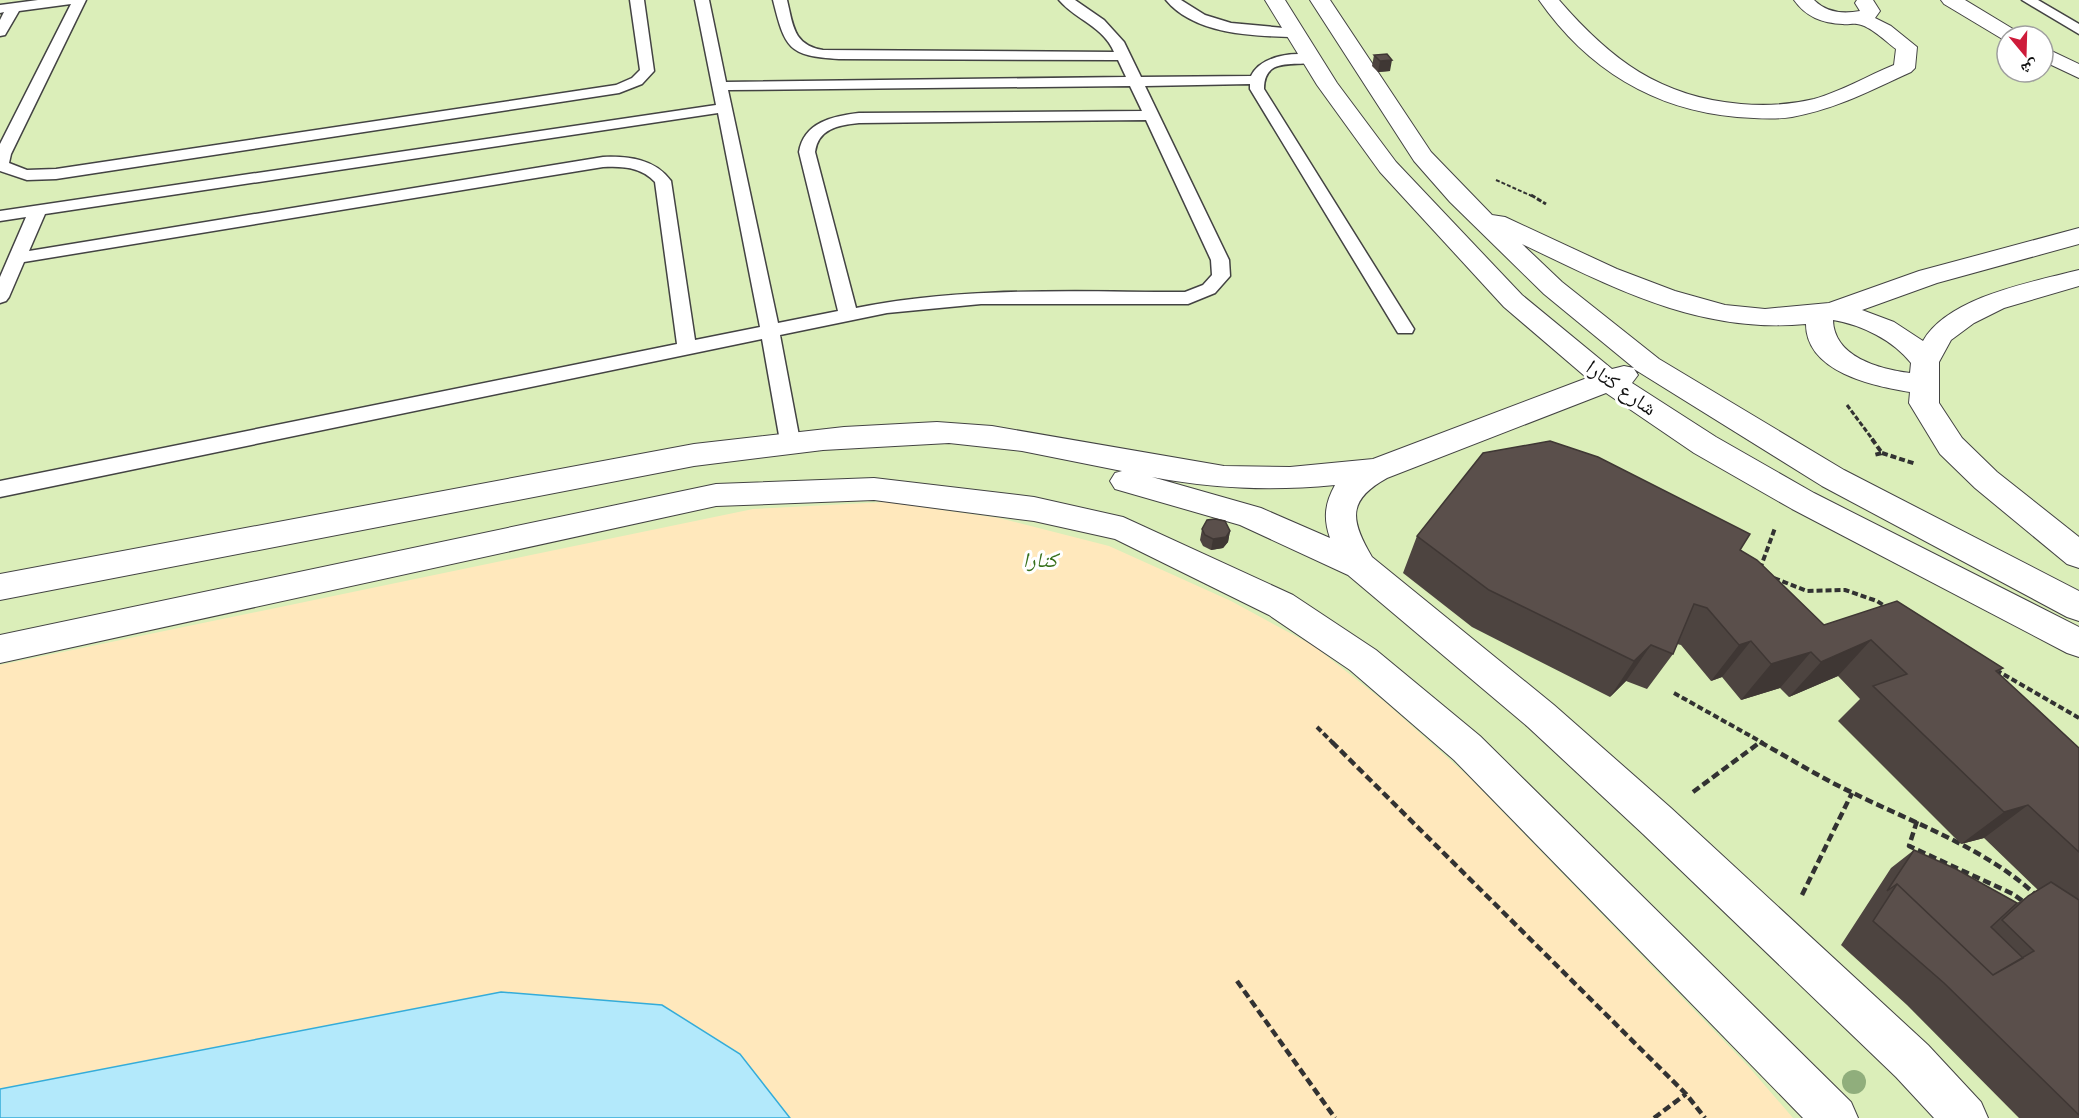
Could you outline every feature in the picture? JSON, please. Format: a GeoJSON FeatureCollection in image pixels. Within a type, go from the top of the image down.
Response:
{"type":"FeatureCollection","features":[{"type":"Feature","properties":{"kind":"street","name":"شارع كتارا"},"geometry":{"type":"LineString","coordinates":[[1275,0],[1294,33],[1363,135],[1453,238],[1513,301],[1607,380],[1705,445],[1803,501],[2079,643]]}},
{"type":"Feature","properties":{"kind":"street","name":"شارع كتارا"},"geometry":{"type":"LineString","coordinates":[[1320,0],[1422,156],[1473,212],[1553,288],[1649,366],[1833,477],[2079,607]]}},
{"type":"Feature","properties":{"kind":"street"},"geometry":{"type":"LineString","coordinates":[[1549,0],[1600,57],[1628,76],[1672,98],[1698,105],[1730,110],[1791,111],[1850,94],[1904,68],[1907,47],[1861,9],[1828,15],[1809,7],[1804,0]]}},
{"type":"Feature","properties":{"kind":"street"},"geometry":{"type":"LineString","coordinates":[[1951,0],[1995,26]]}},
{"type":"Feature","properties":{"kind":"street"},"geometry":{"type":"LineString","coordinates":[[2055,60],[2079,72]]}},
{"type":"Feature","properties":{"kind":"street"},"geometry":{"type":"LineString","coordinates":[[1473,212],[1655,294],[1727,314],[1826,312],[1868,320],[1897,334],[1918,353],[1925,373]]}},
{"type":"Feature","properties":{"kind":"street"},"geometry":{"type":"LineString","coordinates":[[1925,373],[1896,382],[1880,378],[1839,358],[1822,341],[1818,332],[1826,312],[1928,277],[2079,236]]}},
{"type":"Feature","properties":{"kind":"street"},"geometry":{"type":"LineString","coordinates":[[2079,278],[1995,302],[1964,317],[1940,335],[1925,373],[1924,403],[1951,446],[1986,480],[2079,555]]}},
{"type":"Feature","properties":{"kind":"street"},"geometry":{"type":"LineString","coordinates":[[1360,566],[1346,543],[1340,514],[1347,493],[1354,483],[1376,470],[1607,380],[1649,366]]}},
{"type":"Feature","properties":{"kind":"street"},"geometry":{"type":"LineString","coordinates":[[0,587],[682,457],[790,441],[914,432],[1001,437],[1067,447],[1205,476],[1243,479],[1285,478],[1376,470]]}},
{"type":"Feature","properties":{"kind":"street"},"geometry":{"type":"LineString","coordinates":[[874,436],[1102,475],[1194,499],[1250,516],[1360,566],[1541,716],[1658,821],[1912,1061],[1965,1118]]}},
{"type":"Feature","properties":{"kind":"street"},"geometry":{"type":"LineString","coordinates":[[0,649],[716,495],[874,489],[1034,509],[1123,529],[1281,604],[1364,660],[1467,748],[1835,1118]]}},
{"type":"Feature","properties":{"kind":"lane"},"geometry":{"type":"LineString","coordinates":[[0,32],[7,8],[69,0]]}},
{"type":"Feature","properties":{"kind":"lane"},"geometry":{"type":"LineString","coordinates":[[79,0],[3,154],[1,165],[11,173],[31,176],[56,174],[619,89],[637,81],[647,71],[637,0]]}},
{"type":"Feature","properties":{"kind":"lane"},"geometry":{"type":"LineString","coordinates":[[702,0],[770,330],[790,441]]}},
{"type":"Feature","properties":{"kind":"lane"},"geometry":{"type":"LineString","coordinates":[[780,0],[790,40],[803,49],[813,52],[839,55],[1124,56]]}},
{"type":"Feature","properties":{"kind":"lane"},"geometry":{"type":"LineString","coordinates":[[0,489],[887,307],[958,300],[1188,298],[1209,290],[1221,276],[1220,260],[1118,42],[1110,32],[1066,0]]}},
{"type":"Feature","properties":{"kind":"lane"},"geometry":{"type":"LineString","coordinates":[[1173,0],[1192,15],[1221,26],[1250,31],[1294,33]]}},
{"type":"Feature","properties":{"kind":"lane"},"geometry":{"type":"LineString","coordinates":[[2029,0],[2079,30]]}},
{"type":"Feature","properties":{"kind":"lane"},"geometry":{"type":"LineString","coordinates":[[1311,59],[1286,59],[1271,64],[1260,71],[1256,80],[1257,89],[1405,329]]}},
{"type":"Feature","properties":{"kind":"lane"},"geometry":{"type":"LineString","coordinates":[[719,86],[1256,80]]}},
{"type":"Feature","properties":{"kind":"lane"},"geometry":{"type":"LineString","coordinates":[[0,216],[724,108]]}},
{"type":"Feature","properties":{"kind":"lane"},"geometry":{"type":"LineString","coordinates":[[848,314],[807,152],[807,142],[814,133],[834,123],[860,118],[1152,115]]}},
{"type":"Feature","properties":{"kind":"lane"},"geometry":{"type":"LineString","coordinates":[[17,258],[603,162],[623,161],[642,165],[656,172],[663,182],[687,347]]}},
{"type":"Feature","properties":{"kind":"lane"},"geometry":{"type":"LineString","coordinates":[[0,297],[38,210]]}},
{"type":"Feature","properties":{"kind":"path"},"geometry":{"type":"LineString","coordinates":[[1759,572],[1776,525]]}},
{"type":"Feature","properties":{"kind":"path"},"geometry":{"type":"LineString","coordinates":[[1769,576],[1807,591],[1845,590],[1877,601],[1896,614]]}},
{"type":"Feature","properties":{"kind":"path"},"geometry":{"type":"LineString","coordinates":[[1987,665],[2079,718]]}},
{"type":"Feature","properties":{"kind":"path"},"geometry":{"type":"LineString","coordinates":[[1674,693],[1759,743],[1852,793],[1917,821],[2018,878],[2041,901]]}},
{"type":"Feature","properties":{"kind":"path"},"geometry":{"type":"LineString","coordinates":[[1317,727],[1686,1094],[1706,1118]]}},
{"type":"Feature","properties":{"kind":"path"},"geometry":{"type":"LineString","coordinates":[[1701,785],[1759,743]]}},
{"type":"Feature","properties":{"kind":"path"},"geometry":{"type":"LineString","coordinates":[[1798,904],[1852,793]]}},
{"type":"Feature","properties":{"kind":"path"},"geometry":{"type":"LineString","coordinates":[[1917,821],[1909,846],[2013,894],[2030,907]]}},
{"type":"Feature","properties":{"kind":"path"},"geometry":{"type":"LineString","coordinates":[[1237,981],[1335,1118]]}},
{"type":"Feature","properties":{"kind":"path"},"geometry":{"type":"LineString","coordinates":[[1654,1118],[1686,1094]]}},
{"type":"Feature","properties":{"kind":"green space","name":"كتارا"},"geometry":{"type":"Polygon","coordinates":[[[0,0],[2079,0],[2079,1118],[790,1118],[740,1054],[501,992],[0,1089],[0,0]]]}},
{"type":"Feature","properties":{"kind":"sand"},"geometry":{"type":"Polygon","coordinates":[[[886,502],[999,518],[1109,546],[1231,601],[1314,646],[1385,702],[1468,776],[1749,1067],[1793,1118],[790,1118],[740,1054],[501,992],[0,1089],[0,665],[753,509],[886,502]]]}},
{"type":"Feature","properties":{"kind":"water"},"geometry":{"type":"Polygon","coordinates":[[[501,992],[662,1005],[740,1054],[790,1118],[0,1118],[0,1089],[501,992]]]}},
{"type":"Feature","properties":{"kind":"building"},"geometry":{"type":"Polygon","coordinates":[[[1387,54],[1392,60],[1380,61],[1374,55],[1387,54]]]}},
{"type":"Feature","properties":{"kind":"building"},"geometry":{"type":"Polygon","coordinates":[[[1550,441],[1598,457],[1750,534],[1740,550],[1757,560],[1824,625],[1897,601],[2003,668],[1996,671],[2079,748],[2079,852],[2028,805],[2004,812],[1873,686],[1907,674],[1871,640],[1821,662],[1811,652],[1771,664],[1751,641],[1739,645],[1707,608],[1694,604],[1673,654],[1651,645],[1634,661],[1489,590],[1417,536],[1483,453],[1550,441]]]}},
{"type":"Feature","properties":{"kind":"building"},"geometry":{"type":"Polygon","coordinates":[[[1207,520],[1225,521],[1230,531],[1226,537],[1213,539],[1205,535],[1202,529],[1207,520]]]}},
{"type":"Feature","properties":{"kind":"building"},"geometry":{"type":"Polygon","coordinates":[[[1914,850],[1956,869],[2017,903],[1991,927],[2023,958],[1993,975],[1897,884],[1887,891],[1914,850]]]}},
{"type":"Feature","properties":{"kind":"building"},"geometry":{"type":"Polygon","coordinates":[[[2051,882],[2079,900],[2079,1115],[1944,983],[1873,921],[1897,884],[1993,975],[2034,951],[2002,920],[2028,896],[2051,882]]]}}]}
